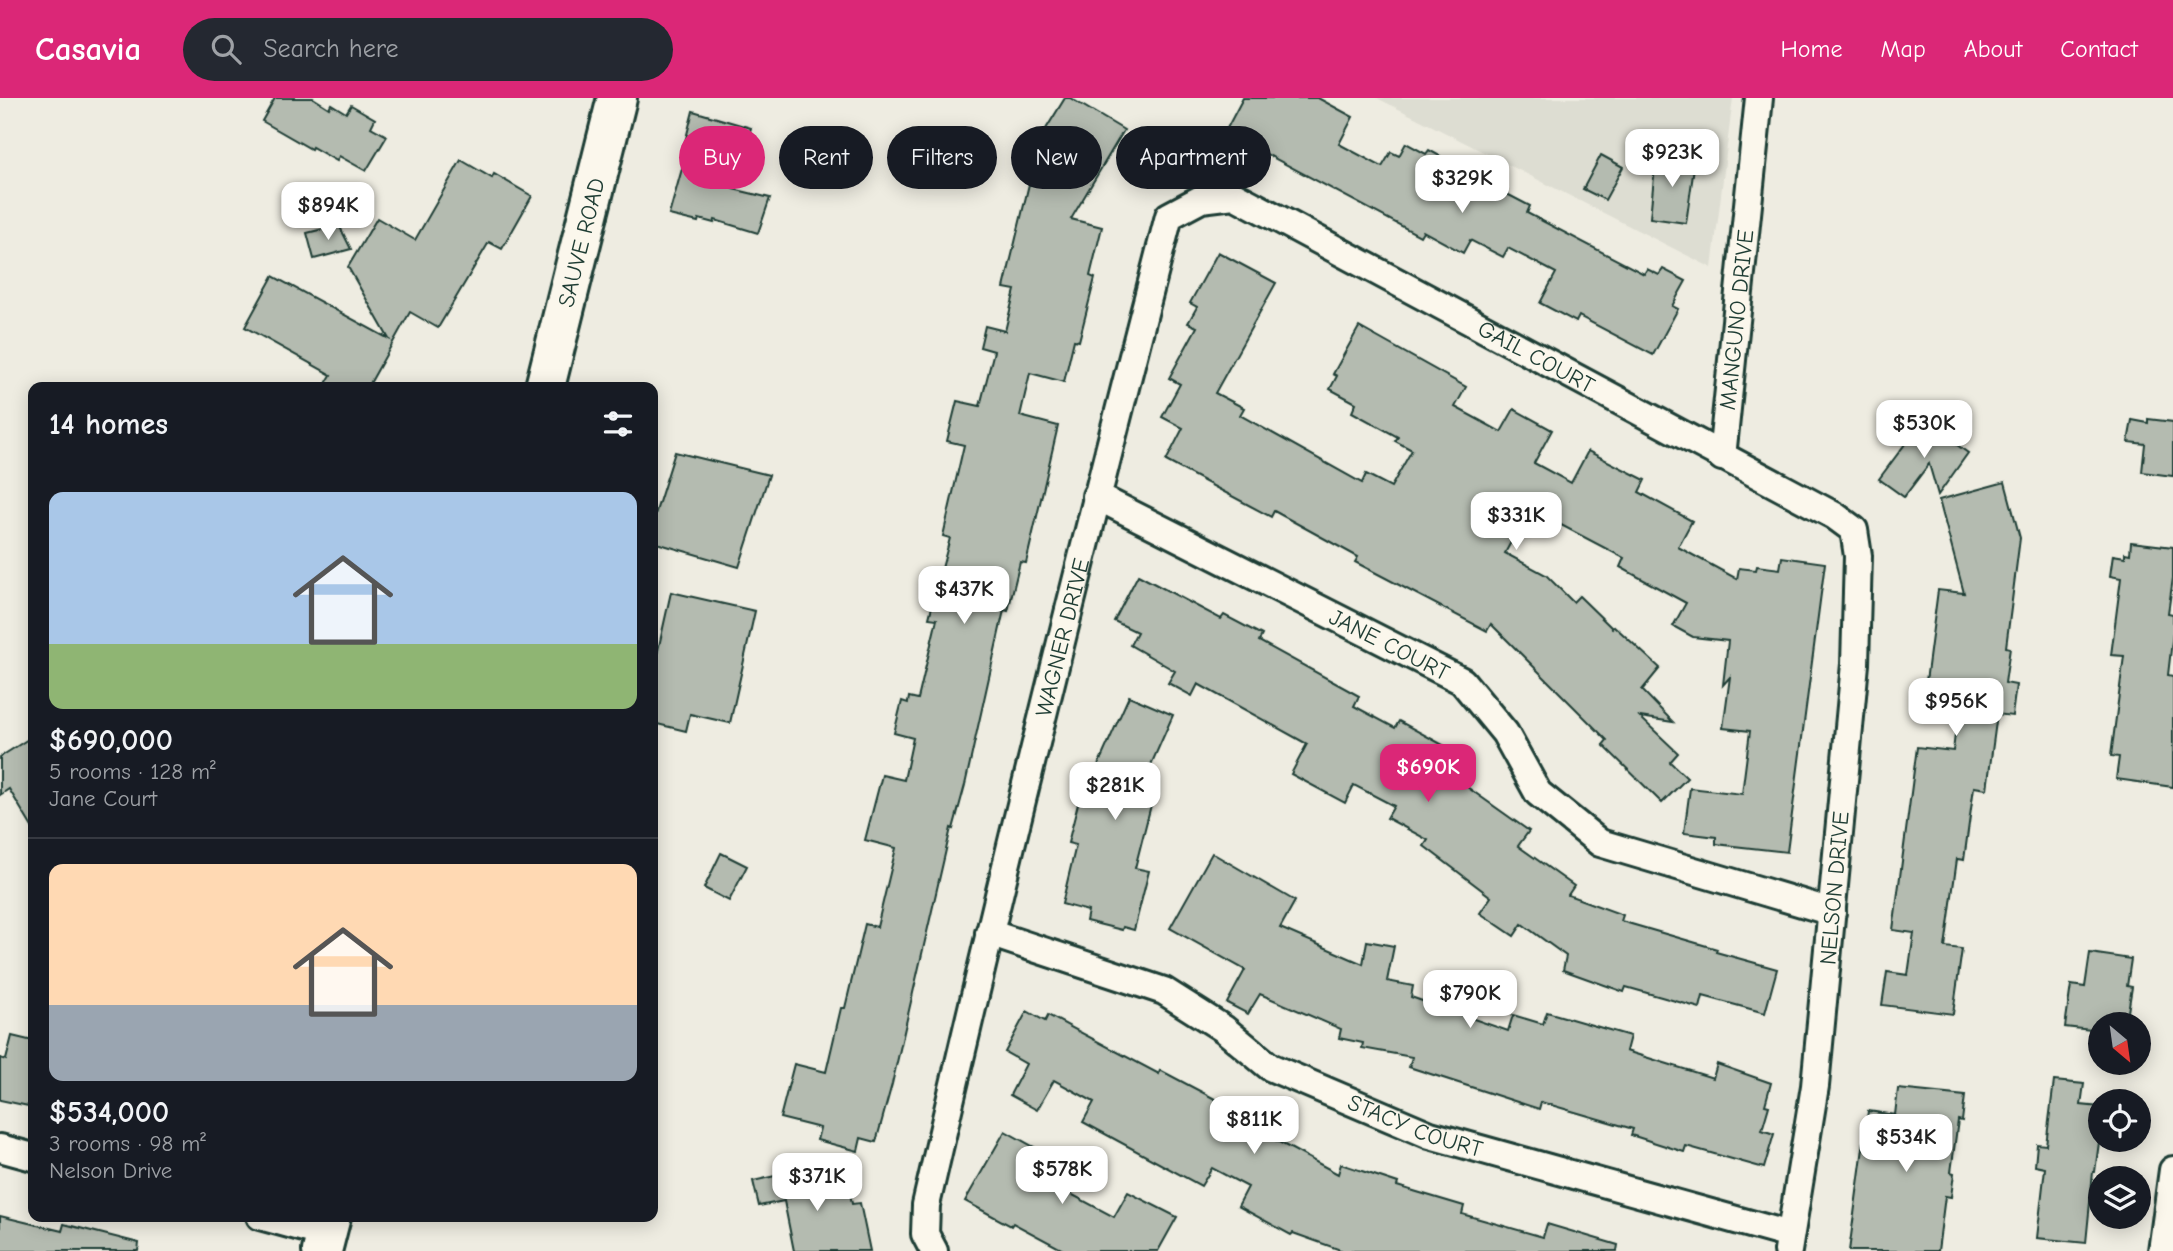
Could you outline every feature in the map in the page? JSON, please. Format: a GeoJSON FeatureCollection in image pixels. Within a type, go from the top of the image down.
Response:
{"type":"FeatureCollection","features":[{"type":"Feature","properties":{"kind":"street","name":"SAUVE ROAD"},"geometry":{"type":"LineString","coordinates":[[546,382],[617,98]]}},
{"type":"Feature","properties":{"kind":"street","name":"MANGUNO DRIVE"},"geometry":{"type":"LineString","coordinates":[[1722,457],[1759,98]]}},
{"type":"Feature","properties":{"kind":"street","name":"GAIL COURT"},"geometry":{"type":"LineString","coordinates":[[1221,197],[1234,195],[1835,516],[1848,526]]}},
{"type":"Feature","properties":{"kind":"street","name":"WAGNER DRIVE"},"geometry":{"type":"LineString","coordinates":[[931,1245],[925,1234],[926,1205],[989,933],[1169,216],[1202,200],[1221,197]]}},
{"type":"Feature","properties":{"kind":"street","name":"JANE COURT"},"geometry":{"type":"LineString","coordinates":[[1097,496],[1462,681],[1505,733],[1538,793],[1600,843],[1832,912]]}},
{"type":"Feature","properties":{"kind":"street","name":"NELSON DRIVE"},"geometry":{"type":"LineString","coordinates":[[1789,1243],[1815,1086],[1855,664],[1858,556],[1854,530],[1848,526]]}},
{"type":"Feature","properties":{"kind":"street","name":"STACY COURT"},"geometry":{"type":"LineString","coordinates":[[989,933],[1164,991],[1224,1029],[1270,1067],[1430,1135],[1789,1243]]}},
{"type":"Feature","properties":{"kind":"street"},"geometry":{"type":"LineString","coordinates":[[0,1148],[28,1156]]}},
{"type":"Feature","properties":{"kind":"street"},"geometry":{"type":"LineString","coordinates":[[2162,1251],[2173,1170]]}},
{"type":"Feature","properties":{"kind":"street"},"geometry":{"type":"LineString","coordinates":[[282,1222],[326,1234]]}},
{"type":"Feature","properties":{"kind":"shaded area"},"geometry":{"type":"Polygon","coordinates":[[[1377,98],[1733,98],[1712,268],[1377,98]]]}},
{"type":"Feature","properties":{"kind":"building"},"geometry":{"type":"Polygon","coordinates":[[[275,98],[313,98],[329,108],[331,104],[346,113],[351,105],[375,119],[371,127],[387,136],[366,171],[339,156],[337,161],[312,147],[311,149],[262,121],[275,98]]]}},
{"type":"Feature","properties":{"kind":"building"},"geometry":{"type":"Polygon","coordinates":[[[1065,98],[1070,98],[1117,126],[1116,143],[1102,167],[1102,126],[1048,126],[1065,98]]]}},
{"type":"Feature","properties":{"kind":"building"},"geometry":{"type":"Polygon","coordinates":[[[1243,98],[1318,98],[1353,117],[1339,144],[1382,167],[1391,152],[1399,156],[1406,143],[1426,154],[1429,150],[1458,166],[1457,168],[1530,206],[1527,213],[1644,274],[1647,269],[1659,275],[1663,269],[1686,281],[1672,306],[1678,309],[1653,355],[1579,316],[1576,322],[1540,303],[1556,273],[1508,248],[1503,257],[1470,240],[1463,253],[1423,231],[1420,236],[1271,157],[1271,126],[1228,126],[1243,98]]]}},
{"type":"Feature","properties":{"kind":"building"},"geometry":{"type":"Polygon","coordinates":[[[693,111],[744,126],[689,126],[693,111]]]}},
{"type":"Feature","properties":{"kind":"building"},"geometry":{"type":"Polygon","coordinates":[[[1601,155],[1623,167],[1605,200],[1583,189],[1601,155]]]}},
{"type":"Feature","properties":{"kind":"building"},"geometry":{"type":"Polygon","coordinates":[[[1656,156],[1695,160],[1686,223],[1650,218],[1656,156]]]}},
{"type":"Feature","properties":{"kind":"building"},"geometry":{"type":"Polygon","coordinates":[[[461,160],[492,178],[494,174],[532,196],[502,249],[489,242],[438,328],[410,312],[371,382],[327,382],[331,375],[245,327],[273,276],[389,339],[348,267],[377,218],[415,240],[461,160]]]}},
{"type":"Feature","properties":{"kind":"building"},"geometry":{"type":"Polygon","coordinates":[[[679,179],[679,189],[733,189],[770,198],[758,233],[715,220],[714,223],[699,219],[698,222],[669,215],[679,179]]]}},
{"type":"Feature","properties":{"kind":"building"},"geometry":{"type":"Polygon","coordinates":[[[1028,189],[1089,189],[1071,219],[1102,227],[1090,276],[1095,278],[1079,341],[1074,340],[1064,382],[1030,373],[1020,416],[1058,426],[1026,563],[1020,562],[1008,611],[1004,610],[965,785],[953,829],[951,828],[876,1142],[861,1138],[858,1151],[817,1140],[820,1128],[780,1118],[794,1064],[826,1072],[865,924],[877,927],[896,848],[865,840],[882,775],[904,780],[913,738],[894,733],[902,701],[908,703],[909,697],[918,699],[937,619],[929,618],[950,538],[943,536],[964,445],[947,441],[957,401],[980,406],[994,351],[980,347],[985,326],[1005,331],[1015,290],[1004,288],[1028,189]]]}},
{"type":"Feature","properties":{"kind":"building"},"geometry":{"type":"Polygon","coordinates":[[[339,225],[351,249],[314,259],[307,233],[339,225]]]}},
{"type":"Feature","properties":{"kind":"building"},"geometry":{"type":"Polygon","coordinates":[[[1218,252],[1276,283],[1215,393],[1244,408],[1240,415],[1362,483],[1366,474],[1391,487],[1412,450],[1395,441],[1398,437],[1352,412],[1356,403],[1330,389],[1337,376],[1333,374],[1359,327],[1466,387],[1455,407],[1501,432],[1514,409],[1552,430],[1534,463],[1571,483],[1588,451],[1645,480],[1639,492],[1692,521],[1678,547],[1737,579],[1739,568],[1756,570],[1757,566],[1780,569],[1782,557],[1825,563],[1787,852],[1716,844],[1716,837],[1684,833],[1690,788],[1742,794],[1750,731],[1723,728],[1730,677],[1723,685],[1728,641],[1693,637],[1673,626],[1686,603],[1620,567],[1624,558],[1546,517],[1544,520],[1528,511],[1505,553],[1546,575],[1573,602],[1579,596],[1660,668],[1642,690],[1673,722],[1640,717],[1678,753],[1670,762],[1687,778],[1662,803],[1603,745],[1607,740],[1491,624],[1487,631],[1355,562],[1358,557],[1274,511],[1271,517],[1166,461],[1183,428],[1162,417],[1180,384],[1169,378],[1197,327],[1188,323],[1197,307],[1190,303],[1218,252]]]}},
{"type":"Feature","properties":{"kind":"building"},"geometry":{"type":"Polygon","coordinates":[[[2148,419],[2173,422],[2173,476],[2142,472],[2145,444],[2128,442],[2132,420],[2148,423],[2148,419]]]}},
{"type":"Feature","properties":{"kind":"building"},"geometry":{"type":"Polygon","coordinates":[[[1923,420],[1968,453],[1938,495],[1929,464],[1904,497],[1879,479],[1923,420]]]}},
{"type":"Feature","properties":{"kind":"building"},"geometry":{"type":"Polygon","coordinates":[[[675,452],[769,475],[739,567],[658,543],[658,505],[675,452]]]}},
{"type":"Feature","properties":{"kind":"building"},"geometry":{"type":"Polygon","coordinates":[[[2005,482],[2020,538],[2006,647],[2010,648],[2005,683],[2016,685],[2012,716],[1997,714],[1987,789],[1974,787],[1964,860],[1957,859],[1945,947],[1962,949],[1953,1014],[1882,1005],[1887,972],[1908,975],[1914,933],[1893,930],[1917,747],[1953,751],[1958,709],[1923,704],[1938,590],[1964,593],[1939,500],[2005,482]]]}},
{"type":"Feature","properties":{"kind":"building"},"geometry":{"type":"Polygon","coordinates":[[[2131,542],[2173,547],[2173,578],[2168,613],[2173,614],[2173,632],[2168,675],[2173,676],[2173,787],[2116,779],[2119,757],[2111,756],[2124,656],[2111,655],[2121,578],[2110,576],[2113,555],[2125,557],[2125,553],[2130,554],[2131,542]]]}},
{"type":"Feature","properties":{"kind":"building"},"geometry":{"type":"Polygon","coordinates":[[[1138,575],[1221,619],[1224,615],[1262,635],[1259,641],[1359,696],[1354,706],[1395,728],[1399,721],[1454,751],[1443,770],[1529,831],[1518,846],[1574,886],[1568,895],[1623,915],[1621,921],[1777,969],[1765,1013],[1703,996],[1700,1008],[1626,987],[1624,992],[1563,970],[1566,956],[1522,924],[1514,936],[1480,913],[1491,897],[1424,846],[1428,840],[1387,818],[1394,806],[1354,785],[1345,803],[1291,774],[1307,744],[1198,684],[1192,696],[1168,683],[1175,671],[1130,645],[1137,632],[1114,621],[1138,575]]]}},
{"type":"Feature","properties":{"kind":"building"},"geometry":{"type":"Polygon","coordinates":[[[671,592],[755,611],[730,723],[690,714],[686,731],[658,724],[658,650],[671,592]]]}},
{"type":"Feature","properties":{"kind":"building"},"geometry":{"type":"Polygon","coordinates":[[[1129,696],[1173,715],[1135,801],[1151,805],[1135,868],[1149,871],[1134,930],[1123,927],[1122,930],[1086,921],[1088,911],[1062,904],[1076,845],[1068,843],[1082,788],[1087,790],[1129,696]]]}},
{"type":"Feature","properties":{"kind":"building"},"geometry":{"type":"Polygon","coordinates":[[[28,739],[28,821],[9,789],[0,795],[0,757],[28,739]]]}},
{"type":"Feature","properties":{"kind":"building"},"geometry":{"type":"Polygon","coordinates":[[[721,853],[747,866],[729,901],[704,888],[721,853]]]}},
{"type":"Feature","properties":{"kind":"building"},"geometry":{"type":"Polygon","coordinates":[[[1212,853],[1295,901],[1280,928],[1363,964],[1367,941],[1394,946],[1387,981],[1413,986],[1411,997],[1508,1031],[1513,1015],[1543,1024],[1547,1012],[1630,1036],[1626,1051],[1713,1078],[1717,1064],[1771,1083],[1765,1105],[1769,1106],[1762,1130],[1774,1134],[1764,1168],[1686,1146],[1684,1152],[1631,1135],[1633,1129],[1541,1102],[1539,1109],[1409,1067],[1412,1057],[1362,1048],[1363,1043],[1339,1038],[1341,1029],[1260,994],[1248,1014],[1227,1003],[1245,970],[1170,928],[1212,853]]]}},
{"type":"Feature","properties":{"kind":"building"},"geometry":{"type":"Polygon","coordinates":[[[2090,953],[2131,959],[2127,986],[2132,987],[2128,1012],[2088,1012],[2088,1030],[2065,1027],[2071,985],[2085,987],[2090,953]]]}},
{"type":"Feature","properties":{"kind":"building"},"geometry":{"type":"Polygon","coordinates":[[[1027,1011],[1045,1021],[1048,1015],[1159,1074],[1160,1070],[1270,1128],[1266,1135],[1338,1174],[1341,1164],[1398,1183],[1397,1186],[1464,1206],[1462,1214],[1543,1237],[1547,1224],[1618,1245],[1617,1251],[1339,1251],[1293,1233],[1291,1235],[1238,1206],[1248,1187],[1212,1168],[1201,1186],[1083,1122],[1094,1102],[1054,1080],[1037,1110],[1010,1095],[1026,1064],[1005,1052],[1027,1011]]]}},
{"type":"Feature","properties":{"kind":"building"},"geometry":{"type":"Polygon","coordinates":[[[12,1036],[28,1040],[28,1106],[0,1100],[0,1058],[6,1060],[12,1036]]]}},
{"type":"Feature","properties":{"kind":"building"},"geometry":{"type":"Polygon","coordinates":[[[2054,1081],[2084,1084],[2081,1105],[2088,1106],[2088,1152],[2098,1152],[2096,1166],[2088,1166],[2086,1243],[2037,1238],[2045,1168],[2035,1166],[2037,1144],[2046,1145],[2054,1081]]]}},
{"type":"Feature","properties":{"kind":"building"},"geometry":{"type":"Polygon","coordinates":[[[1898,1089],[1965,1096],[1962,1121],[1958,1120],[1951,1172],[1954,1173],[1951,1197],[1945,1196],[1938,1251],[1849,1251],[1868,1111],[1895,1115],[1898,1089]]]}},
{"type":"Feature","properties":{"kind":"building"},"geometry":{"type":"Polygon","coordinates":[[[1005,1131],[1050,1156],[1039,1177],[1114,1217],[1128,1192],[1177,1217],[1158,1251],[1065,1251],[965,1201],[1005,1131]]]}},
{"type":"Feature","properties":{"kind":"building"},"geometry":{"type":"Polygon","coordinates":[[[797,1171],[800,1187],[847,1177],[852,1204],[860,1203],[870,1251],[794,1251],[784,1201],[759,1206],[753,1181],[797,1171]]]}},
{"type":"Feature","properties":{"kind":"building"},"geometry":{"type":"Polygon","coordinates":[[[0,1216],[62,1231],[64,1224],[139,1243],[138,1251],[0,1251],[0,1216]]]}}]}
